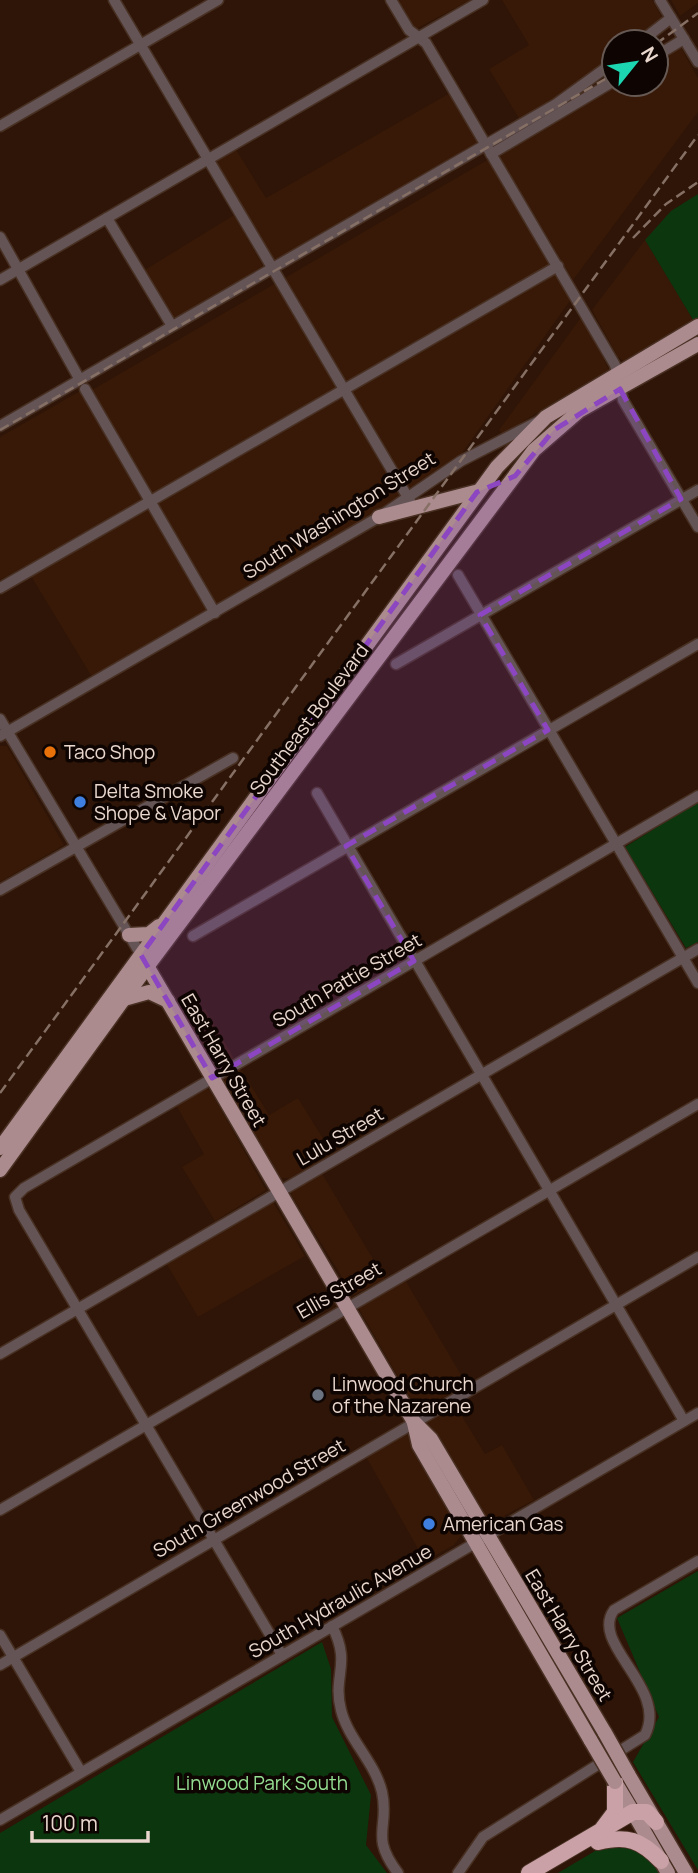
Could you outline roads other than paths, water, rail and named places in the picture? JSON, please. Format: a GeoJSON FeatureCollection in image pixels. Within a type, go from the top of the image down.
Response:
{"type":"FeatureCollection","features":[{"type":"Feature","properties":{"kind":"highway"},"geometry":{"type":"LineString","coordinates":[[546,1873],[599,1837],[615,1812],[622,1778]]}},
{"type":"Feature","properties":{"kind":"highway"},"geometry":{"type":"LineString","coordinates":[[529,1873],[642,1813]]}},
{"type":"Feature","properties":{"kind":"highway"},"geometry":{"type":"LineString","coordinates":[[599,1837],[634,1839],[665,1867]]}},
{"type":"Feature","properties":{"kind":"main road","name":"South Washington Street"},"geometry":{"type":"LineString","coordinates":[[546,417],[698,326]]}},
{"type":"Feature","properties":{"kind":"main road","name":"Southeast Boulevard"},"geometry":{"type":"LineString","coordinates":[[0,1148],[515,476],[554,430],[579,411],[698,344]]}},
{"type":"Feature","properties":{"kind":"main road","name":"Southeast Boulevard"},"geometry":{"type":"LineString","coordinates":[[0,1170],[124,999],[163,923],[477,492],[546,417]]}},
{"type":"Feature","properties":{"kind":"main road"},"geometry":{"type":"LineString","coordinates":[[379,517],[410,501],[477,492],[493,488],[515,476]]}},
{"type":"Feature","properties":{"kind":"main road"},"geometry":{"type":"LineString","coordinates":[[129,935],[149,934],[163,923]]}},
{"type":"Feature","properties":{"kind":"main road","name":"East Harry Street"},"geometry":{"type":"LineString","coordinates":[[144,961],[414,1422],[431,1439],[605,1733],[622,1778],[642,1813],[686,1873]]}},
{"type":"Feature","properties":{"kind":"main road"},"geometry":{"type":"LineString","coordinates":[[124,999],[149,992],[167,1001]]}},
{"type":"Feature","properties":{"kind":"main road","name":"East Harry Street"},"geometry":{"type":"LineString","coordinates":[[414,1422],[419,1444],[474,1543],[591,1741],[622,1778]]}},
{"type":"Feature","properties":{"kind":"main road","name":"East Harry Street"},"geometry":{"type":"LineString","coordinates":[[642,1813],[665,1867]]}},
{"type":"Feature","properties":{"kind":"street"},"geometry":{"type":"LineString","coordinates":[[114,0],[410,501]]}},
{"type":"Feature","properties":{"kind":"street"},"geometry":{"type":"LineString","coordinates":[[0,126],[218,0]]}},
{"type":"Feature","properties":{"kind":"street"},"geometry":{"type":"LineString","coordinates":[[391,0],[409,30],[426,43],[558,266],[615,365],[623,400],[698,527]]}},
{"type":"Feature","properties":{"kind":"street"},"geometry":{"type":"LineString","coordinates":[[0,280],[482,0]]}},
{"type":"Feature","properties":{"kind":"street"},"geometry":{"type":"LineString","coordinates":[[660,0],[698,62]]}},
{"type":"Feature","properties":{"kind":"street"},"geometry":{"type":"LineString","coordinates":[[658,28],[671,18]]}},
{"type":"Feature","properties":{"kind":"street"},"geometry":{"type":"LineString","coordinates":[[670,48],[684,39]]}},
{"type":"Feature","properties":{"kind":"street"},"geometry":{"type":"LineString","coordinates":[[489,149],[600,72]]}},
{"type":"Feature","properties":{"kind":"street"},"geometry":{"type":"LineString","coordinates":[[0,426],[82,384],[172,326],[271,269],[600,89]]}},
{"type":"Feature","properties":{"kind":"street"},"geometry":{"type":"LineString","coordinates":[[107,218],[172,326]]}},
{"type":"Feature","properties":{"kind":"street"},"geometry":{"type":"LineString","coordinates":[[0,237],[215,613]]}},
{"type":"Feature","properties":{"kind":"street"},"geometry":{"type":"LineString","coordinates":[[0,588],[558,266]]}},
{"type":"Feature","properties":{"kind":"street","name":"South Washington Street"},"geometry":{"type":"LineString","coordinates":[[410,501],[461,461],[546,417]]}},
{"type":"Feature","properties":{"kind":"street"},"geometry":{"type":"LineString","coordinates":[[396,664],[698,489]]}},
{"type":"Feature","properties":{"kind":"street","name":"South Washington Street"},"geometry":{"type":"LineString","coordinates":[[4,734],[379,517]]}},
{"type":"Feature","properties":{"kind":"street"},"geometry":{"type":"LineString","coordinates":[[457,575],[698,983]]}},
{"type":"Feature","properties":{"kind":"street"},"geometry":{"type":"LineString","coordinates":[[193,936],[698,644]]}},
{"type":"Feature","properties":{"kind":"street","name":"East Harry Street"},"geometry":{"type":"LineString","coordinates":[[0,719],[4,734],[144,961]]}},
{"type":"Feature","properties":{"kind":"street"},"geometry":{"type":"LineString","coordinates":[[0,890],[233,758]]}},
{"type":"Feature","properties":{"kind":"street"},"geometry":{"type":"LineString","coordinates":[[317,793],[684,1421]]}},
{"type":"Feature","properties":{"kind":"street","name":"South Pattie Street"},"geometry":{"type":"LineString","coordinates":[[78,1310],[19,1210],[15,1197],[24,1188],[698,796]]}},
{"type":"Feature","properties":{"kind":"street","name":"Lulu Street"},"geometry":{"type":"LineString","coordinates":[[0,1354],[698,948]]}},
{"type":"Feature","properties":{"kind":"street","name":"Ellis Street"},"geometry":{"type":"LineString","coordinates":[[0,1510],[346,1306],[698,1104]]}},
{"type":"Feature","properties":{"kind":"street","name":"South Greenwood Street"},"geometry":{"type":"LineString","coordinates":[[0,1665],[698,1257]]}},
{"type":"Feature","properties":{"kind":"street"},"geometry":{"type":"LineString","coordinates":[[78,1310],[282,1655]]}},
{"type":"Feature","properties":{"kind":"street","name":"South Hydraulic Avenue"},"geometry":{"type":"LineString","coordinates":[[0,1820],[698,1413]]}},
{"type":"Feature","properties":{"kind":"street"},"geometry":{"type":"LineString","coordinates":[[458,1873],[483,1837],[645,1735],[651,1718],[649,1701],[610,1633],[609,1619],[614,1610],[698,1561]]}},
{"type":"Feature","properties":{"kind":"street"},"geometry":{"type":"LineString","coordinates":[[332,1626],[344,1658],[339,1694],[341,1709],[377,1778],[382,1793],[380,1831],[383,1849],[398,1873]]}},
{"type":"Feature","properties":{"kind":"street"},"geometry":{"type":"LineString","coordinates":[[0,1635],[81,1772]]}},
{"type":"Feature","properties":{"kind":"railway"},"geometry":{"type":"LineString","coordinates":[[670,34],[698,13]]}},
{"type":"Feature","properties":{"kind":"railway"},"geometry":{"type":"LineString","coordinates":[[0,430],[600,82]]}},
{"type":"Feature","properties":{"kind":"railway"},"geometry":{"type":"LineString","coordinates":[[0,1093],[698,135]]}},
{"type":"Feature","properties":{"kind":"railway"},"geometry":{"type":"LineString","coordinates":[[633,238],[666,204],[698,182]]}},
{"type":"Feature","properties":{"kind":"place","name":"Taco Shop"},"geometry":{"type":"Point","coordinates":[50,752]}},
{"type":"Feature","properties":{"kind":"place","name":"Delta Smoke Shope & Vapor"},"geometry":{"type":"Point","coordinates":[80,802]}},
{"type":"Feature","properties":{"kind":"place","name":"Linwood Church of the Nazarene"},"geometry":{"type":"Point","coordinates":[318,1395]}},
{"type":"Feature","properties":{"kind":"place","name":"American Gas"},"geometry":{"type":"Point","coordinates":[429,1524]}},
{"type":"Feature","properties":{"kind":"park label","name":"Linwood Park South"},"geometry":{"type":"Point","coordinates":[262,1783]}}]}
